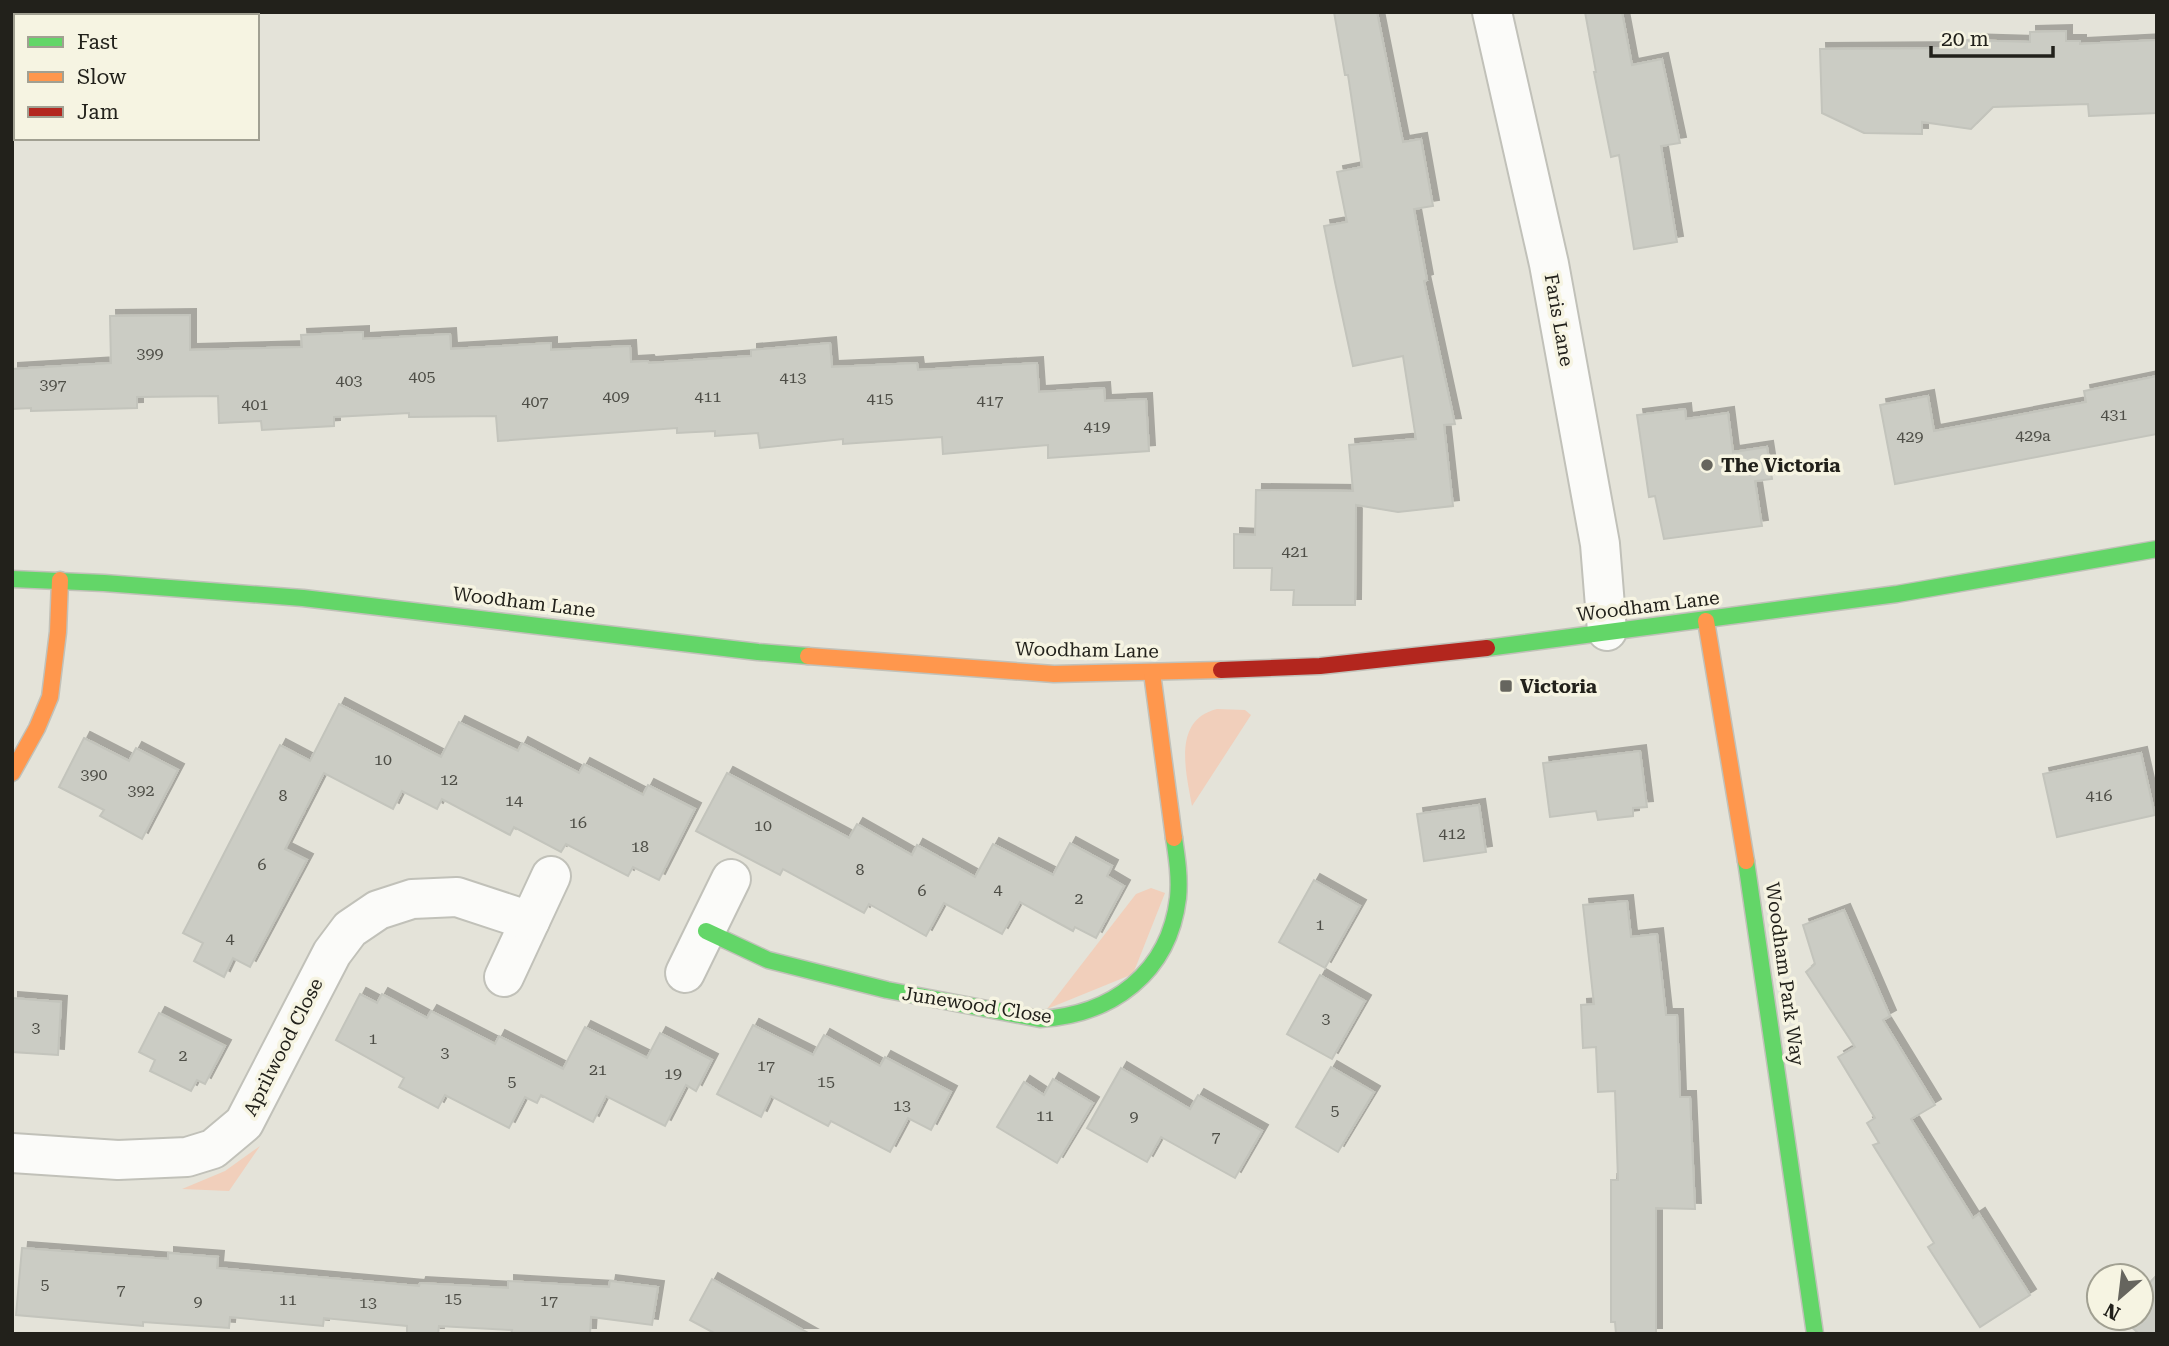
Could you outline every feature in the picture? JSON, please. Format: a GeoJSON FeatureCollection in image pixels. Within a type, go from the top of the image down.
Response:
{"type":"FeatureCollection","features":[{"type":"Feature","properties":{"kind":"main road","name":"Woodham Lane"},"geometry":{"type":"LineString","coordinates":[[12,579],[60,580],[303,598],[758,652],[1054,674],[1152,673],[1320,666],[1443,654],[1896,594],[2157,549]]}},
{"type":"Feature","properties":{"kind":"main road"},"geometry":{"type":"LineString","coordinates":[[12,773],[37,728],[50,697],[58,632],[60,580]]}},
{"type":"Feature","properties":{"kind":"main road","name":"Woodham Park Way"},"geometry":{"type":"LineString","coordinates":[[1706,621],[1757,924],[1815,1334]]}},
{"type":"Feature","properties":{"kind":"main road","name":"Junewood Close"},"geometry":{"type":"LineString","coordinates":[[706,931],[768,960],[887,990],[1040,1019],[1057,1020],[1096,1010],[1139,982],[1157,957],[1171,928],[1178,897],[1175,845],[1152,673]]}},
{"type":"Feature","properties":{"kind":"street","name":"Faris Lane"},"geometry":{"type":"LineString","coordinates":[[1492,12],[1549,264],[1598,530],[1606,631]]}},
{"type":"Feature","properties":{"kind":"street"},"geometry":{"type":"LineString","coordinates":[[503,977],[551,876]]}},
{"type":"Feature","properties":{"kind":"street"},"geometry":{"type":"LineString","coordinates":[[685,972],[731,879]]}},
{"type":"Feature","properties":{"kind":"street","name":"Aprilwood Close"},"geometry":{"type":"LineString","coordinates":[[12,1153],[118,1160],[187,1157],[212,1149],[244,1122],[332,953],[350,929],[378,910],[412,899],[457,897],[530,921]]}},
{"type":"Feature","properties":{"kind":"shaded area"},"geometry":{"type":"Polygon","coordinates":[[[1217,709],[1245,710],[1251,715],[1192,806],[1185,763],[1188,736],[1193,724],[1203,715],[1217,709]]]}},
{"type":"Feature","properties":{"kind":"shaded area"},"geometry":{"type":"Polygon","coordinates":[[[1151,888],[1165,893],[1133,974],[1047,1009],[1136,894],[1151,888]]]}},
{"type":"Feature","properties":{"kind":"shaded area"},"geometry":{"type":"Polygon","coordinates":[[[260,1146],[229,1191],[182,1189],[225,1171],[260,1146]]]}},
{"type":"Feature","properties":{"kind":"building"},"geometry":{"type":"Polygon","coordinates":[[[1334,12],[1377,12],[1403,142],[1421,139],[1433,206],[1414,209],[1427,280],[1424,281],[1455,424],[1444,425],[1453,506],[1398,512],[1356,505],[1355,605],[1293,605],[1294,590],[1271,590],[1272,568],[1234,568],[1234,534],[1255,535],[1256,490],[1353,491],[1349,445],[1416,439],[1403,356],[1353,366],[1324,226],[1347,222],[1337,172],[1362,167],[1348,75],[1345,75],[1334,12]]]}},
{"type":"Feature","properties":{"kind":"building"},"geometry":{"type":"Polygon","coordinates":[[[1585,12],[1622,12],[1632,65],[1662,59],[1680,143],[1661,146],[1677,242],[1634,249],[1619,155],[1611,157],[1585,12]]]}},
{"type":"Feature","properties":{"kind":"building"},"geometry":{"type":"Polygon","coordinates":[[[2066,31],[2066,41],[2080,41],[2080,44],[2157,40],[2157,113],[2089,116],[2088,104],[1993,107],[1971,129],[1922,122],[1922,134],[1864,133],[1822,113],[1820,49],[1965,48],[1965,40],[2030,42],[2030,32],[2066,31]]]}},
{"type":"Feature","properties":{"kind":"building"},"geometry":{"type":"Polygon","coordinates":[[[190,315],[190,350],[302,347],[301,335],[363,332],[363,339],[450,334],[451,349],[551,343],[551,350],[630,346],[631,362],[649,363],[751,356],[751,350],[830,343],[832,367],[917,363],[918,370],[1037,363],[1039,392],[1104,388],[1105,401],[1146,399],[1149,451],[1048,458],[1048,445],[943,454],[942,437],[843,444],[843,439],[760,448],[758,433],[715,436],[715,431],[677,433],[677,428],[498,441],[496,416],[409,417],[409,413],[334,417],[334,426],[262,430],[261,421],[219,423],[218,396],[137,397],[137,408],[31,411],[31,408],[12,409],[12,369],[111,363],[110,316],[190,315]]]}},
{"type":"Feature","properties":{"kind":"building"},"geometry":{"type":"Polygon","coordinates":[[[2157,376],[2157,434],[1895,484],[1880,405],[1928,396],[1934,431],[2086,402],[2084,391],[2157,376]]]}},
{"type":"Feature","properties":{"kind":"building","name":"The Victoria"},"geometry":{"type":"Polygon","coordinates":[[[1685,409],[1686,419],[1728,413],[1733,452],[1767,447],[1772,479],[1755,481],[1762,526],[1664,539],[1655,496],[1649,497],[1637,415],[1685,409]]]}},
{"type":"Feature","properties":{"kind":"building"},"geometry":{"type":"Polygon","coordinates":[[[339,704],[441,757],[459,722],[518,751],[522,743],[579,773],[584,764],[643,795],[648,785],[695,809],[659,880],[633,867],[628,876],[566,844],[561,852],[514,827],[510,835],[442,799],[437,809],[402,791],[393,809],[324,773],[285,849],[307,860],[250,967],[233,958],[224,977],[194,961],[203,943],[183,933],[280,745],[310,761],[339,704]]]}},
{"type":"Feature","properties":{"kind":"building"},"geometry":{"type":"Polygon","coordinates":[[[84,738],[129,761],[136,748],[178,770],[142,839],[100,816],[104,810],[59,787],[84,738]]]}},
{"type":"Feature","properties":{"kind":"building"},"geometry":{"type":"Polygon","coordinates":[[[1640,751],[1647,807],[1633,808],[1633,816],[1598,820],[1596,811],[1550,817],[1543,763],[1640,751]]]}},
{"type":"Feature","properties":{"kind":"building"},"geometry":{"type":"Polygon","coordinates":[[[2141,753],[2155,815],[2057,837],[2043,774],[2141,753]]]}},
{"type":"Feature","properties":{"kind":"building"},"geometry":{"type":"Polygon","coordinates":[[[727,773],[849,838],[857,824],[912,855],[917,845],[975,877],[993,844],[1053,875],[1070,843],[1112,866],[1107,876],[1124,886],[1096,938],[1075,927],[1073,931],[1020,902],[1002,934],[944,903],[926,936],[869,904],[864,913],[783,869],[780,875],[696,831],[727,773]]]}},
{"type":"Feature","properties":{"kind":"building"},"geometry":{"type":"Polygon","coordinates":[[[1479,805],[1486,852],[1424,861],[1417,814],[1479,805]]]}},
{"type":"Feature","properties":{"kind":"building"},"geometry":{"type":"Polygon","coordinates":[[[1314,880],[1360,906],[1325,968],[1279,942],[1314,880]]]}},
{"type":"Feature","properties":{"kind":"building"},"geometry":{"type":"Polygon","coordinates":[[[1627,901],[1631,937],[1657,934],[1666,1015],[1677,1015],[1680,1097],[1690,1097],[1695,1209],[1656,1208],[1656,1334],[1616,1334],[1615,1322],[1611,1322],[1611,1180],[1618,1180],[1615,1091],[1598,1092],[1596,1047],[1583,1048],[1581,1005],[1594,1004],[1583,905],[1627,901]]]}},
{"type":"Feature","properties":{"kind":"building"},"geometry":{"type":"Polygon","coordinates":[[[1844,910],[1890,1016],[1883,1020],[1935,1105],[1911,1119],[1973,1218],[1979,1214],[2030,1295],[1980,1327],[1928,1247],[1934,1243],[1873,1145],[1879,1143],[1867,1123],[1875,1118],[1838,1057],[1855,1047],[1806,972],[1815,964],[1803,925],[1844,910]]]}},
{"type":"Feature","properties":{"kind":"building"},"geometry":{"type":"Polygon","coordinates":[[[1320,975],[1365,1001],[1332,1059],[1287,1034],[1320,975]]]}},
{"type":"Feature","properties":{"kind":"building"},"geometry":{"type":"Polygon","coordinates":[[[360,994],[377,1003],[382,994],[427,1018],[431,1011],[495,1044],[499,1036],[563,1069],[585,1027],[647,1058],[660,1033],[712,1060],[696,1091],[686,1085],[665,1126],[606,1096],[593,1122],[541,1095],[537,1103],[525,1097],[509,1128],[445,1095],[438,1108],[399,1087],[404,1078],[336,1040],[360,994]]]}},
{"type":"Feature","properties":{"kind":"building"},"geometry":{"type":"Polygon","coordinates":[[[12,998],[61,1002],[58,1055],[12,1052],[12,998]]]}},
{"type":"Feature","properties":{"kind":"building"},"geometry":{"type":"Polygon","coordinates":[[[159,1013],[225,1046],[205,1084],[197,1080],[191,1091],[150,1071],[155,1060],[139,1052],[159,1013]]]}},
{"type":"Feature","properties":{"kind":"building"},"geometry":{"type":"Polygon","coordinates":[[[753,1025],[813,1055],[824,1035],[880,1066],[885,1057],[951,1092],[931,1130],[908,1118],[890,1152],[831,1121],[828,1126],[771,1096],[761,1117],[717,1094],[753,1025]]]}},
{"type":"Feature","properties":{"kind":"building"},"geometry":{"type":"Polygon","coordinates":[[[1331,1067],[1374,1092],[1338,1152],[1296,1127],[1331,1067]]]}},
{"type":"Feature","properties":{"kind":"building"},"geometry":{"type":"Polygon","coordinates":[[[1121,1068],[1190,1109],[1198,1095],[1262,1131],[1235,1178],[1161,1137],[1147,1162],[1087,1128],[1121,1068]]]}},
{"type":"Feature","properties":{"kind":"building"},"geometry":{"type":"Polygon","coordinates":[[[1053,1079],[1093,1103],[1057,1163],[997,1127],[1024,1082],[1044,1095],[1053,1079]]]}},
{"type":"Feature","properties":{"kind":"building"},"geometry":{"type":"Polygon","coordinates":[[[22,1248],[168,1259],[168,1253],[218,1257],[217,1268],[419,1286],[420,1283],[508,1288],[508,1281],[609,1287],[610,1281],[658,1287],[652,1325],[591,1317],[590,1334],[511,1334],[512,1330],[439,1326],[438,1334],[407,1334],[407,1326],[324,1318],[323,1326],[230,1317],[229,1328],[143,1322],[143,1326],[16,1315],[22,1248]]]}},
{"type":"Feature","properties":{"kind":"building"},"geometry":{"type":"Polygon","coordinates":[[[2157,1275],[2157,1334],[2139,1334],[2137,1332],[2155,1332],[2157,1275]]]}},
{"type":"Feature","properties":{"kind":"building"},"geometry":{"type":"Polygon","coordinates":[[[712,1279],[810,1334],[716,1334],[690,1320],[712,1279]]]}},
{"type":"Feature","properties":{"kind":"traffic: fast"},"geometry":{"type":"LineString","coordinates":[[1487,648],[1897,594],[2157,549]]}},
{"type":"Feature","properties":{"kind":"traffic: fast"},"geometry":{"type":"LineString","coordinates":[[12,579],[303,598],[808,656]]}},
{"type":"Feature","properties":{"kind":"traffic: fast"},"geometry":{"type":"LineString","coordinates":[[706,931],[768,960],[887,990],[1040,1019],[1066,1016],[1113,999],[1133,985],[1163,948],[1178,898],[1174,838]]}},
{"type":"Feature","properties":{"kind":"traffic: fast"},"geometry":{"type":"LineString","coordinates":[[1746,861],[1815,1334]]}},
{"type":"Feature","properties":{"kind":"traffic: slow"},"geometry":{"type":"LineString","coordinates":[[12,773],[37,728],[50,697],[58,632],[60,580]]}},
{"type":"Feature","properties":{"kind":"traffic: slow"},"geometry":{"type":"LineString","coordinates":[[1706,621],[1746,861]]}},
{"type":"Feature","properties":{"kind":"traffic: slow"},"geometry":{"type":"LineString","coordinates":[[808,656],[1054,674],[1221,670]]}},
{"type":"Feature","properties":{"kind":"traffic: slow"},"geometry":{"type":"LineString","coordinates":[[1152,673],[1174,838]]}},
{"type":"Feature","properties":{"kind":"traffic: jam"},"geometry":{"type":"LineString","coordinates":[[1221,670],[1320,666],[1487,648]]}},
{"type":"Feature","properties":{"kind":"place","name":"The Victoria"},"geometry":{"type":"Point","coordinates":[1707,465]}},
{"type":"Feature","properties":{"kind":"place","name":"Victoria"},"geometry":{"type":"Point","coordinates":[1506,686]}}]}
